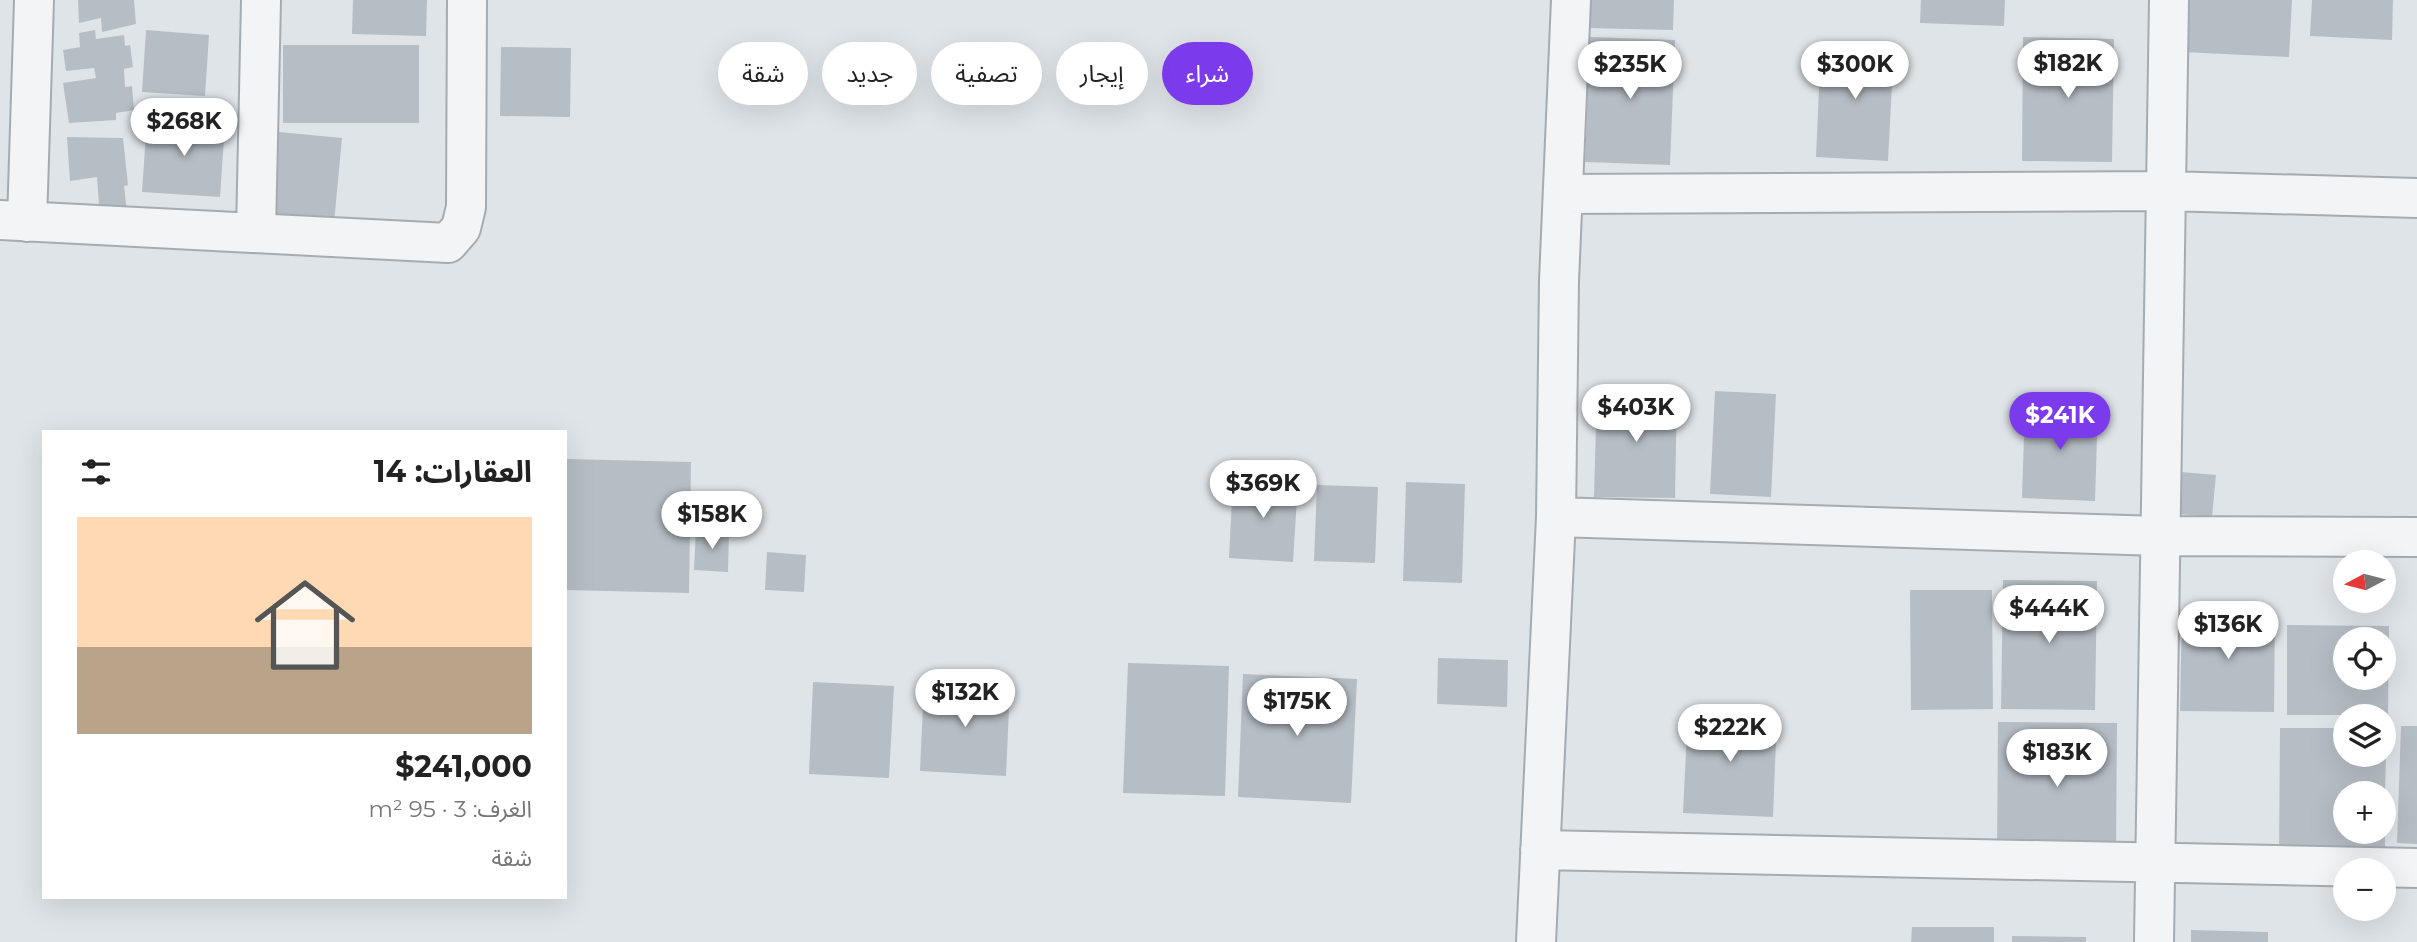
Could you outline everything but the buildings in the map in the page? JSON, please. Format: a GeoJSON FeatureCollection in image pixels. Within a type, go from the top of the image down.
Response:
{"type":"FeatureCollection","features":[{"type":"Feature","properties":{"kind":"street"},"geometry":{"type":"LineString","coordinates":[[34,0],[13,221],[434,243],[448,243],[454,238],[461,228],[466,207],[467,0]]}},
{"type":"Feature","properties":{"kind":"street"},"geometry":{"type":"LineString","coordinates":[[256,232],[261,0]]}},
{"type":"Feature","properties":{"kind":"street"},"geometry":{"type":"LineString","coordinates":[[1536,942],[1556,517],[1563,194],[1571,0]]}},
{"type":"Feature","properties":{"kind":"street"},"geometry":{"type":"LineString","coordinates":[[2154,942],[2169,0]]}},
{"type":"Feature","properties":{"kind":"street"},"geometry":{"type":"LineString","coordinates":[[1563,194],[2166,191],[2417,198]]}},
{"type":"Feature","properties":{"kind":"street"},"geometry":{"type":"LineString","coordinates":[[1556,517],[2160,536],[2417,537]]}},
{"type":"Feature","properties":{"kind":"street"},"geometry":{"type":"LineString","coordinates":[[1540,850],[2417,868]]}}]}
